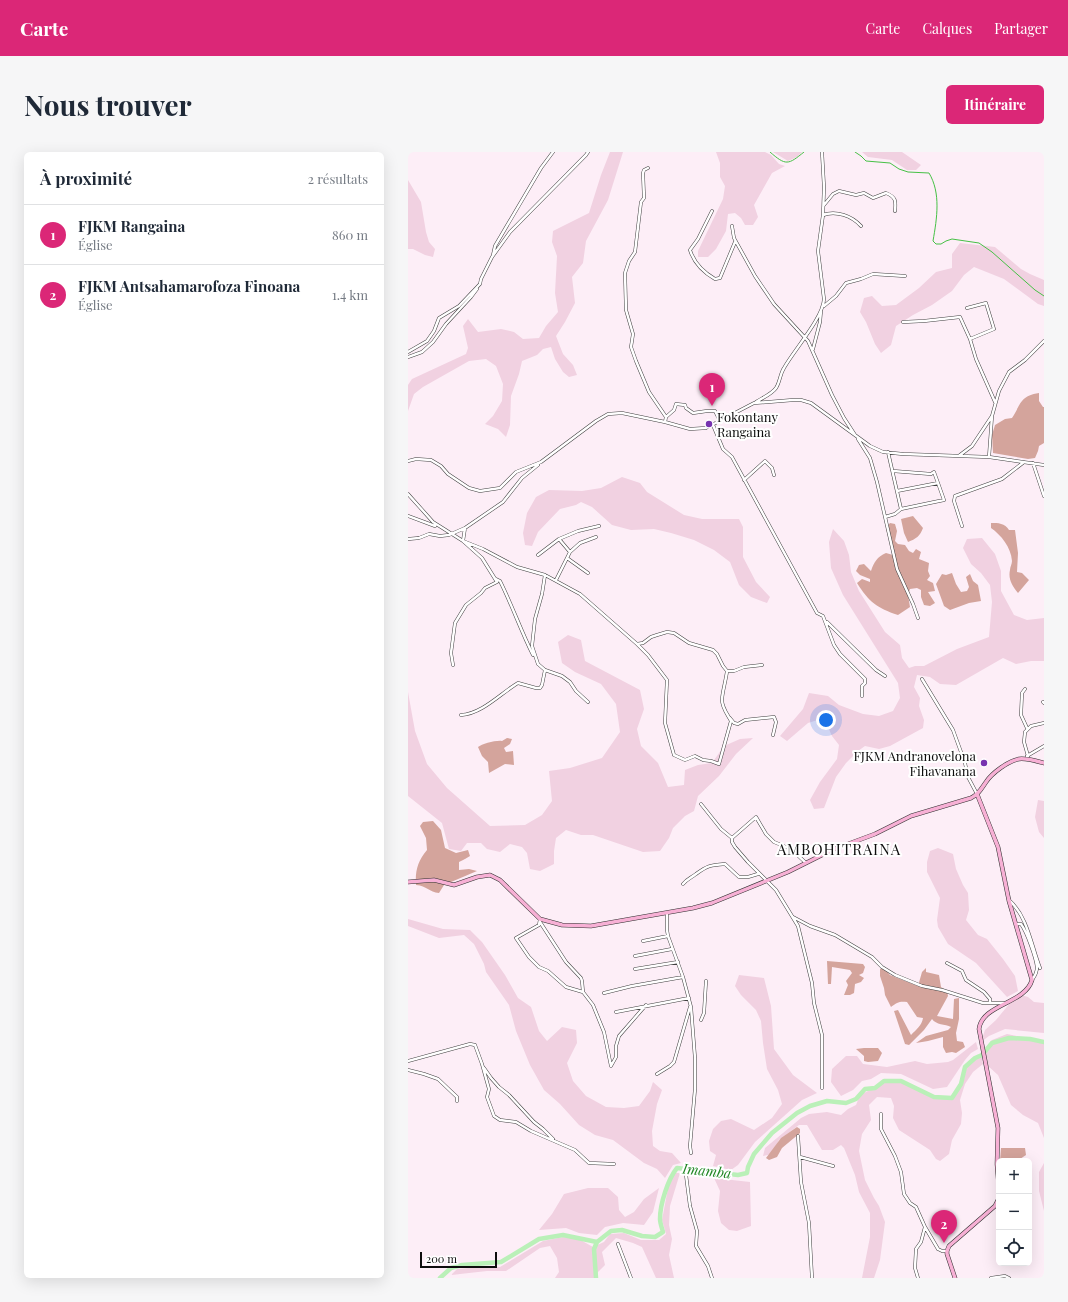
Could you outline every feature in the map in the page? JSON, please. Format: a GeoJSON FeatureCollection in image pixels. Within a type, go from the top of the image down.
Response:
{"type":"FeatureCollection","features":[{"type":"Feature","properties":{"kind":"street"},"geometry":{"type":"LineString","coordinates":[[492,257],[494,246],[541,168],[553,152]]}},
{"type":"Feature","properties":{"kind":"street"},"geometry":{"type":"LineString","coordinates":[[408,357],[422,352],[433,342],[446,324],[471,297],[480,284],[492,257],[510,232],[588,152]]}},
{"type":"Feature","properties":{"kind":"street"},"geometry":{"type":"LineString","coordinates":[[822,152],[824,187],[823,214],[818,251],[824,307]]}},
{"type":"Feature","properties":{"kind":"street"},"geometry":{"type":"LineString","coordinates":[[648,168],[644,170],[643,173],[644,198],[641,202],[635,252],[629,261],[625,273],[626,310],[633,334],[631,347],[636,361],[649,392],[666,417]]}},
{"type":"Feature","properties":{"kind":"street"},"geometry":{"type":"LineString","coordinates":[[823,205],[833,194],[839,191],[856,195],[864,193],[873,198],[886,193],[893,196],[896,201],[895,211]]}},
{"type":"Feature","properties":{"kind":"street"},"geometry":{"type":"LineString","coordinates":[[712,210],[698,239],[690,250],[692,258],[706,273],[715,279],[720,278],[736,241]]}},
{"type":"Feature","properties":{"kind":"street"},"geometry":{"type":"LineString","coordinates":[[823,214],[833,212],[841,214],[857,222],[861,226]]}},
{"type":"Feature","properties":{"kind":"street"},"geometry":{"type":"LineString","coordinates":[[732,226],[736,241],[755,276],[774,304],[805,337],[844,418],[870,458],[897,569],[918,618]]}},
{"type":"Feature","properties":{"kind":"street"},"geometry":{"type":"LineString","coordinates":[[408,539],[419,538],[429,534],[440,536],[452,534],[465,528],[503,502],[522,478],[541,462],[596,421],[608,414],[622,413],[690,429],[706,428],[754,403],[776,388],[783,369],[821,311],[846,283],[873,274],[904,276]]}},
{"type":"Feature","properties":{"kind":"street"},"geometry":{"type":"LineString","coordinates":[[408,352],[427,341],[434,331],[439,318],[459,306],[480,284]]}},
{"type":"Feature","properties":{"kind":"street"},"geometry":{"type":"LineString","coordinates":[[967,308],[986,303],[994,329],[970,339]]}},
{"type":"Feature","properties":{"kind":"street"},"geometry":{"type":"LineString","coordinates":[[812,349],[820,322],[821,311]]}},
{"type":"Feature","properties":{"kind":"street"},"geometry":{"type":"LineString","coordinates":[[903,322],[960,317],[995,402]]}},
{"type":"Feature","properties":{"kind":"street"},"geometry":{"type":"LineString","coordinates":[[989,457],[992,416],[999,392],[1009,372],[1025,360],[1044,341]]}},
{"type":"Feature","properties":{"kind":"street"},"geometry":{"type":"LineString","coordinates":[[754,403],[801,400],[811,403],[870,446],[888,452],[903,454],[989,457],[1044,465]]}},
{"type":"Feature","properties":{"kind":"street"},"geometry":{"type":"LineString","coordinates":[[665,422],[666,417],[674,410],[676,404],[685,405],[686,408],[693,413],[715,411],[720,421]]}},
{"type":"Feature","properties":{"kind":"street"},"geometry":{"type":"LineString","coordinates":[[960,455],[972,446],[992,416]]}},
{"type":"Feature","properties":{"kind":"street"},"geometry":{"type":"LineString","coordinates":[[713,424],[723,449],[732,457],[817,613],[823,616],[825,620],[876,670],[885,676]]}},
{"type":"Feature","properties":{"kind":"street"},"geometry":{"type":"LineString","coordinates":[[888,452],[901,509]]}},
{"type":"Feature","properties":{"kind":"street"},"geometry":{"type":"LineString","coordinates":[[408,461],[416,459],[431,460],[441,466],[448,474],[470,488],[480,491],[500,488],[516,472],[541,462]]}},
{"type":"Feature","properties":{"kind":"street"},"geometry":{"type":"LineString","coordinates":[[744,480],[765,461],[772,468],[774,476]]}},
{"type":"Feature","properties":{"kind":"street"},"geometry":{"type":"LineString","coordinates":[[962,526],[954,501],[955,496],[1002,478],[1024,462]]}},
{"type":"Feature","properties":{"kind":"street"},"geometry":{"type":"LineString","coordinates":[[1033,464],[1044,496]]}},
{"type":"Feature","properties":{"kind":"street"},"geometry":{"type":"LineString","coordinates":[[885,518],[895,514],[901,509],[944,500],[934,472],[930,474],[893,471]]}},
{"type":"Feature","properties":{"kind":"street"},"geometry":{"type":"LineString","coordinates":[[897,491],[938,483]]}},
{"type":"Feature","properties":{"kind":"street"},"geometry":{"type":"LineString","coordinates":[[408,494],[433,522],[463,541],[482,558],[496,579],[500,581],[512,605],[525,639],[538,664],[545,670],[562,676],[570,682],[576,691],[588,702]]}},
{"type":"Feature","properties":{"kind":"street"},"geometry":{"type":"LineString","coordinates":[[408,516],[443,529]]}},
{"type":"Feature","properties":{"kind":"street"},"geometry":{"type":"LineString","coordinates":[[538,555],[559,539],[578,531],[599,526]]}},
{"type":"Feature","properties":{"kind":"street"},"geometry":{"type":"LineString","coordinates":[[463,541],[465,528]]}},
{"type":"Feature","properties":{"kind":"street"},"geometry":{"type":"LineString","coordinates":[[556,580],[570,552],[580,543],[596,537]]}},
{"type":"Feature","properties":{"kind":"street"},"geometry":{"type":"LineString","coordinates":[[559,539],[570,552]]}},
{"type":"Feature","properties":{"kind":"street"},"geometry":{"type":"LineString","coordinates":[[463,541],[483,549],[517,567],[545,575],[580,594],[648,655],[667,680],[665,723],[674,755],[685,760],[695,756],[718,764],[731,722],[729,717]]}},
{"type":"Feature","properties":{"kind":"street"},"geometry":{"type":"LineString","coordinates":[[567,558],[588,573]]}},
{"type":"Feature","properties":{"kind":"street"},"geometry":{"type":"LineString","coordinates":[[537,661],[532,646],[535,619],[542,594],[545,575]]}},
{"type":"Feature","properties":{"kind":"street"},"geometry":{"type":"LineString","coordinates":[[453,665],[451,653],[455,623],[466,605],[485,588],[497,582],[496,579]]}},
{"type":"Feature","properties":{"kind":"street"},"geometry":{"type":"LineString","coordinates":[[825,620],[834,645],[840,654],[865,679],[862,686],[862,696]]}},
{"type":"Feature","properties":{"kind":"street"},"geometry":{"type":"LineString","coordinates":[[637,644],[643,644],[651,637],[667,632],[674,634],[689,643],[713,650],[718,654],[727,671],[722,700],[724,709],[729,717],[738,724],[745,720],[774,718],[776,722],[774,735]]}},
{"type":"Feature","properties":{"kind":"street"},"geometry":{"type":"LineString","coordinates":[[727,671],[762,665]]}},
{"type":"Feature","properties":{"kind":"street"},"geometry":{"type":"LineString","coordinates":[[461,715],[467,715],[477,711],[518,683],[540,688],[545,670]]}},
{"type":"Feature","properties":{"kind":"street"},"geometry":{"type":"LineString","coordinates":[[922,679],[952,730],[968,777],[977,794],[998,847],[1008,899],[1032,980]]}},
{"type":"Feature","properties":{"kind":"street"},"geometry":{"type":"LineString","coordinates":[[1025,689],[1022,693],[1021,716],[1027,728]]}},
{"type":"Feature","properties":{"kind":"street"},"geometry":{"type":"LineString","coordinates":[[1028,756],[1024,742],[1025,732],[1027,728],[1031,726],[1044,723]]}},
{"type":"Feature","properties":{"kind":"street"},"geometry":{"type":"LineString","coordinates":[[540,920],[562,925],[591,926],[693,908],[712,903],[788,872],[832,850],[875,834],[911,816],[971,798],[977,794],[986,781],[997,770],[1018,759],[1028,756],[1044,746]]}},
{"type":"Feature","properties":{"kind":"street"},"geometry":{"type":"LineString","coordinates":[[1021,759],[1034,760],[1044,763]]}},
{"type":"Feature","properties":{"kind":"street"},"geometry":{"type":"LineString","coordinates":[[701,804],[721,829],[732,838],[732,842],[735,847],[758,874],[776,890],[798,926],[812,983],[814,1003],[822,1035],[822,1088]]}},
{"type":"Feature","properties":{"kind":"street"},"geometry":{"type":"LineString","coordinates":[[732,838],[756,817],[766,834],[774,842],[791,849],[806,863]]}},
{"type":"Feature","properties":{"kind":"street"},"geometry":{"type":"LineString","coordinates":[[683,884],[687,879],[694,876],[704,868],[712,865],[725,864],[739,877],[743,878],[758,874]]}},
{"type":"Feature","properties":{"kind":"street"},"geometry":{"type":"LineString","coordinates":[[408,882],[434,880],[454,885],[477,877],[490,875],[500,880],[540,920],[566,962],[581,978],[583,992],[593,1005],[601,1022],[611,1066],[616,1057],[616,1046],[619,1036],[646,1005]]}},
{"type":"Feature","properties":{"kind":"street"},"geometry":{"type":"LineString","coordinates":[[1008,899],[1015,906],[1025,923],[1040,968]]}},
{"type":"Feature","properties":{"kind":"street"},"geometry":{"type":"LineString","coordinates":[[667,912],[666,930],[683,977],[690,1006],[695,1058],[695,1089],[690,1146],[691,1153]]}},
{"type":"Feature","properties":{"kind":"street"},"geometry":{"type":"LineString","coordinates":[[793,917],[810,926],[835,935],[872,957],[882,967],[895,975],[922,986],[942,990],[983,1003],[1006,1003]]}},
{"type":"Feature","properties":{"kind":"street"},"geometry":{"type":"LineString","coordinates":[[540,920],[539,925],[516,938],[529,957],[539,966],[548,971],[566,987],[583,992]]}},
{"type":"Feature","properties":{"kind":"street"},"geometry":{"type":"LineString","coordinates":[[998,1158],[998,1128],[979,1029],[985,1017],[1021,994],[1028,987],[1035,975],[1037,968],[1026,931],[1021,924],[1016,924]]}},
{"type":"Feature","properties":{"kind":"street"},"geometry":{"type":"LineString","coordinates":[[643,941],[668,936]]}},
{"type":"Feature","properties":{"kind":"street"},"geometry":{"type":"LineString","coordinates":[[635,956],[672,949]]}},
{"type":"Feature","properties":{"kind":"street"},"geometry":{"type":"LineString","coordinates":[[635,969],[678,962]]}},
{"type":"Feature","properties":{"kind":"street"},"geometry":{"type":"LineString","coordinates":[[947,963],[962,971],[966,980],[984,992],[990,999],[990,1003]]}},
{"type":"Feature","properties":{"kind":"street"},"geometry":{"type":"LineString","coordinates":[[604,993],[632,986],[683,977]]}},
{"type":"Feature","properties":{"kind":"street"},"geometry":{"type":"LineString","coordinates":[[701,1020],[704,1013],[706,981]]}},
{"type":"Feature","properties":{"kind":"street"},"geometry":{"type":"LineString","coordinates":[[616,1012],[646,1005],[689,998]]}},
{"type":"Feature","properties":{"kind":"street"},"geometry":{"type":"LineString","coordinates":[[657,1074],[674,1062],[690,1006]]}},
{"type":"Feature","properties":{"kind":"street"},"geometry":{"type":"LineString","coordinates":[[408,1061],[473,1044],[476,1046],[482,1064],[489,1089],[487,1097],[494,1116],[500,1120],[516,1122],[531,1131],[575,1150],[589,1163],[614,1164]]}},
{"type":"Feature","properties":{"kind":"street"},"geometry":{"type":"LineString","coordinates":[[482,1064],[490,1078],[554,1140]]}},
{"type":"Feature","properties":{"kind":"street"},"geometry":{"type":"LineString","coordinates":[[408,1070],[438,1079],[457,1097],[457,1101]]}},
{"type":"Feature","properties":{"kind":"street"},"geometry":{"type":"LineString","coordinates":[[881,1114],[881,1129],[899,1166],[904,1194],[910,1203],[916,1207],[924,1227],[938,1249],[947,1251]]}},
{"type":"Feature","properties":{"kind":"street"},"geometry":{"type":"LineString","coordinates":[[798,1136],[801,1182],[809,1223],[812,1278]]}},
{"type":"Feature","properties":{"kind":"street"},"geometry":{"type":"LineString","coordinates":[[800,1157],[833,1166]]}},
{"type":"Feature","properties":{"kind":"street"},"geometry":{"type":"LineString","coordinates":[[686,1175],[690,1206],[697,1231],[696,1246],[708,1266],[712,1278]]}},
{"type":"Feature","properties":{"kind":"street"},"geometry":{"type":"LineString","coordinates":[[955,1278],[947,1251],[949,1246],[996,1204]]}},
{"type":"Feature","properties":{"kind":"street"},"geometry":{"type":"LineString","coordinates":[[918,1278],[915,1268],[916,1249],[922,1239],[924,1227]]}},
{"type":"Feature","properties":{"kind":"street"},"geometry":{"type":"LineString","coordinates":[[618,1244],[630,1278]]}},
{"type":"Feature","properties":{"kind":"street"},"geometry":{"type":"LineString","coordinates":[[991,1278],[1005,1276],[1009,1278]]}},
{"type":"Feature","properties":{"kind":"shaded area"},"geometry":{"type":"Polygon","coordinates":[[[610,152],[623,152],[608,200],[586,241],[583,263],[572,277],[575,303],[556,336],[563,354],[573,365],[577,375],[569,377],[563,372],[555,359],[551,347],[543,349],[537,355],[522,361],[511,396],[510,425],[506,437],[498,429],[485,424],[493,416],[502,401],[503,384],[496,366],[486,359],[469,361],[423,387],[414,394],[408,411],[408,385],[412,379],[466,354],[468,348],[463,326],[468,319],[478,332],[501,329],[514,332],[523,339],[539,338],[546,326],[558,312],[555,293],[557,256],[552,242],[553,231],[589,213],[610,152]]]}},
{"type":"Feature","properties":{"kind":"shaded area"},"geometry":{"type":"Polygon","coordinates":[[[716,152],[765,152],[771,155],[779,164],[785,166],[772,173],[754,205],[758,217],[753,225],[745,225],[741,218],[735,213],[728,214],[726,231],[716,249],[708,257],[698,257],[698,251],[723,199],[725,186],[720,177],[720,163],[716,152]]]}},
{"type":"Feature","properties":{"kind":"shaded area"},"geometry":{"type":"Polygon","coordinates":[[[773,152],[802,152],[797,157],[788,161],[773,152]]]}},
{"type":"Feature","properties":{"kind":"shaded area"},"geometry":{"type":"Polygon","coordinates":[[[862,152],[902,152],[921,165],[916,170],[907,170],[892,160],[868,157],[862,152]]]}},
{"type":"Feature","properties":{"kind":"shaded area"},"geometry":{"type":"Polygon","coordinates":[[[408,180],[421,202],[426,232],[429,242],[435,249],[433,257],[413,249],[408,249],[408,180]]]}},
{"type":"Feature","properties":{"kind":"shaded area"},"geometry":{"type":"Polygon","coordinates":[[[960,243],[995,247],[1021,269],[1044,280],[1044,306],[1038,304],[1004,279],[974,267],[964,275],[952,291],[932,305],[896,326],[891,345],[881,353],[875,344],[860,312],[864,298],[872,296],[882,306],[896,305],[919,288],[936,272],[952,268],[952,254],[960,243]]]}},
{"type":"Feature","properties":{"kind":"shaded area"},"geometry":{"type":"Polygon","coordinates":[[[1039,393],[1039,401],[1044,407],[1044,443],[1039,446],[1035,458],[1028,459],[993,453],[992,435],[995,425],[1005,419],[1012,418],[1024,399],[1033,394],[1039,393]]]}},
{"type":"Feature","properties":{"kind":"shaded area"},"geometry":{"type":"Polygon","coordinates":[[[622,477],[640,483],[647,492],[684,515],[702,519],[739,519],[743,527],[743,557],[756,582],[770,597],[767,603],[751,597],[739,585],[730,562],[714,550],[694,540],[671,533],[654,529],[631,530],[612,525],[592,507],[581,502],[576,505],[560,509],[538,532],[532,546],[525,545],[523,533],[527,513],[536,497],[549,490],[582,491],[601,488],[622,477]]]}},
{"type":"Feature","properties":{"kind":"shaded area"},"geometry":{"type":"Polygon","coordinates":[[[913,516],[923,528],[917,537],[908,542],[904,533],[901,519],[913,516]]]}},
{"type":"Feature","properties":{"kind":"shaded area"},"geometry":{"type":"Polygon","coordinates":[[[890,523],[895,524],[897,531],[895,541],[898,544],[905,545],[909,551],[913,553],[916,549],[921,552],[919,559],[929,563],[928,571],[930,576],[927,580],[933,583],[935,591],[928,592],[935,603],[930,606],[924,605],[921,597],[921,590],[917,588],[910,589],[908,595],[910,607],[898,615],[884,610],[874,604],[857,583],[862,579],[870,582],[870,579],[860,575],[856,571],[859,565],[864,564],[871,571],[875,562],[880,556],[886,553],[893,555],[886,528],[890,523]]]}},
{"type":"Feature","properties":{"kind":"shaded area"},"geometry":{"type":"Polygon","coordinates":[[[991,523],[1001,524],[1009,530],[1015,530],[1018,553],[1017,572],[1022,573],[1029,580],[1018,593],[1012,585],[1010,579],[1010,568],[1012,561],[1010,551],[1002,538],[991,528],[991,523]]]}},
{"type":"Feature","properties":{"kind":"shaded area"},"geometry":{"type":"Polygon","coordinates":[[[833,529],[844,541],[849,555],[851,572],[859,591],[885,632],[900,645],[902,658],[909,668],[924,666],[957,649],[989,637],[992,602],[990,585],[981,573],[971,564],[963,548],[967,539],[982,538],[995,554],[1001,571],[1001,591],[1014,615],[1027,620],[1044,618],[1044,661],[1031,661],[1016,664],[1003,658],[956,685],[940,684],[930,677],[917,675],[914,687],[920,698],[919,706],[924,720],[923,728],[890,746],[879,749],[865,746],[858,751],[846,763],[836,777],[824,808],[814,809],[810,800],[820,782],[837,759],[839,745],[832,736],[824,718],[808,723],[787,741],[780,736],[803,709],[809,693],[828,696],[839,705],[863,714],[879,716],[893,711],[900,698],[898,683],[843,595],[831,568],[829,542],[833,529]]]}},
{"type":"Feature","properties":{"kind":"shaded area"},"geometry":{"type":"Polygon","coordinates":[[[952,573],[961,592],[967,591],[969,587],[966,577],[970,574],[973,581],[978,585],[981,601],[969,603],[950,610],[944,606],[936,584],[942,574],[946,575],[952,573]]]}},
{"type":"Feature","properties":{"kind":"shaded area"},"geometry":{"type":"Polygon","coordinates":[[[568,635],[581,640],[585,661],[640,690],[644,709],[637,729],[641,746],[658,763],[668,787],[684,785],[685,770],[698,765],[712,763],[724,746],[740,739],[753,738],[736,754],[719,776],[698,796],[694,811],[685,816],[673,828],[669,838],[660,851],[643,852],[593,835],[581,835],[566,830],[556,838],[554,864],[540,871],[530,869],[527,853],[522,847],[510,844],[500,852],[487,849],[481,843],[467,843],[461,851],[449,849],[442,823],[408,796],[408,692],[415,731],[427,764],[447,788],[490,826],[525,825],[542,815],[552,801],[549,771],[570,768],[602,758],[620,732],[616,704],[601,684],[575,672],[562,663],[558,642],[568,635]]]}},
{"type":"Feature","properties":{"kind":"shaded area"},"geometry":{"type":"Polygon","coordinates":[[[507,738],[512,739],[510,744],[504,748],[506,752],[513,751],[514,765],[505,764],[489,773],[488,762],[482,756],[478,747],[489,742],[502,741],[507,738]]]}},
{"type":"Feature","properties":{"kind":"shaded area"},"geometry":{"type":"Polygon","coordinates":[[[1038,800],[1044,801],[1044,838],[1039,832],[1035,817],[1038,800]]]}},
{"type":"Feature","properties":{"kind":"shaded area"},"geometry":{"type":"Polygon","coordinates":[[[433,821],[441,830],[445,848],[456,853],[468,850],[470,856],[459,862],[459,870],[469,869],[477,871],[444,885],[439,893],[416,885],[418,866],[421,858],[427,850],[426,838],[420,826],[423,822],[433,821]]]}},
{"type":"Feature","properties":{"kind":"shaded area"},"geometry":{"type":"Polygon","coordinates":[[[938,848],[953,854],[956,869],[968,893],[969,910],[966,920],[978,935],[987,939],[1015,976],[1018,991],[1007,997],[976,963],[948,944],[938,927],[937,920],[940,898],[927,872],[927,862],[930,851],[938,848]]]}},
{"type":"Feature","properties":{"kind":"shaded area"},"geometry":{"type":"Polygon","coordinates":[[[408,919],[443,929],[470,930],[482,942],[505,975],[518,998],[531,1007],[539,1031],[547,1041],[562,1027],[576,1030],[577,1043],[567,1063],[573,1081],[586,1096],[606,1107],[624,1108],[639,1106],[650,1091],[653,1082],[662,1090],[657,1104],[652,1131],[653,1146],[660,1151],[672,1153],[681,1163],[673,1165],[665,1178],[657,1169],[644,1163],[613,1140],[595,1135],[579,1125],[560,1104],[544,1090],[530,1065],[516,1031],[509,1005],[486,972],[484,964],[474,944],[464,935],[439,938],[408,926],[408,919]]]}},
{"type":"Feature","properties":{"kind":"shaded area"},"geometry":{"type":"Polygon","coordinates":[[[827,961],[863,964],[865,967],[863,973],[859,975],[864,978],[861,982],[855,984],[854,993],[844,995],[848,985],[846,981],[852,973],[850,970],[832,967],[831,984],[828,984],[827,961]]]}},
{"type":"Feature","properties":{"kind":"shaded area"},"geometry":{"type":"Polygon","coordinates":[[[884,968],[890,975],[918,986],[922,972],[926,968],[926,972],[939,975],[941,987],[947,991],[948,996],[937,1016],[953,1019],[954,999],[959,998],[959,1019],[956,1033],[957,1041],[963,1042],[965,1047],[956,1053],[946,1053],[943,1047],[943,1037],[916,1043],[926,1036],[948,1030],[951,1027],[938,1023],[932,1019],[924,1030],[909,1045],[905,1044],[894,1011],[898,1010],[911,1035],[920,1025],[923,1018],[917,1017],[907,1002],[899,1002],[891,1007],[885,995],[880,976],[880,969],[884,968]]]}},
{"type":"Feature","properties":{"kind":"shaded area"},"geometry":{"type":"Polygon","coordinates":[[[739,975],[764,978],[771,1006],[774,1049],[793,1075],[817,1093],[802,1100],[755,1142],[738,1165],[731,1170],[713,1166],[716,1155],[710,1151],[709,1141],[713,1129],[721,1121],[731,1119],[754,1130],[772,1118],[782,1104],[778,1090],[767,1069],[761,1021],[756,1010],[741,995],[735,986],[739,975]]]}},
{"type":"Feature","properties":{"kind":"shaded area"},"geometry":{"type":"Polygon","coordinates":[[[1021,995],[1028,997],[1034,1002],[1044,1003],[1044,1033],[1005,1029],[989,1036],[981,1042],[985,1030],[996,1020],[1010,1003],[1021,995]]]}},
{"type":"Feature","properties":{"kind":"shaded area"},"geometry":{"type":"Polygon","coordinates":[[[1007,1034],[1042,1041],[1044,1044],[1044,1138],[1038,1123],[1023,1115],[1011,1105],[998,1075],[988,1066],[983,1056],[984,1051],[992,1040],[1007,1034]]]}},
{"type":"Feature","properties":{"kind":"shaded area"},"geometry":{"type":"Polygon","coordinates":[[[976,1042],[978,1049],[971,1053],[965,1060],[947,1087],[933,1089],[901,1074],[881,1073],[871,1079],[862,1081],[853,1090],[841,1096],[831,1082],[832,1069],[846,1056],[857,1056],[863,1064],[887,1067],[915,1061],[927,1064],[948,1062],[953,1060],[976,1042]]]}},
{"type":"Feature","properties":{"kind":"shaded area"},"geometry":{"type":"Polygon","coordinates":[[[878,1048],[882,1053],[878,1061],[864,1061],[864,1056],[856,1049],[878,1048]]]}},
{"type":"Feature","properties":{"kind":"shaded area"},"geometry":{"type":"Polygon","coordinates":[[[981,1054],[983,1064],[973,1072],[965,1084],[960,1100],[962,1113],[961,1124],[952,1140],[949,1154],[940,1161],[936,1159],[930,1150],[899,1130],[893,1118],[894,1106],[891,1098],[877,1097],[869,1105],[871,1120],[862,1134],[859,1151],[865,1180],[879,1206],[885,1222],[880,1260],[874,1278],[862,1278],[870,1237],[870,1213],[859,1192],[855,1175],[844,1148],[841,1145],[833,1150],[822,1150],[807,1125],[799,1125],[779,1140],[772,1154],[763,1156],[765,1148],[801,1118],[809,1114],[827,1112],[841,1115],[856,1105],[860,1095],[888,1081],[901,1080],[934,1097],[950,1097],[964,1079],[967,1066],[977,1055],[981,1054]]]}},
{"type":"Feature","properties":{"kind":"shaded area"},"geometry":{"type":"Polygon","coordinates":[[[797,1127],[800,1129],[800,1133],[782,1148],[777,1157],[769,1160],[766,1158],[781,1138],[797,1127]]]}},
{"type":"Feature","properties":{"kind":"shaded area"},"geometry":{"type":"Polygon","coordinates":[[[1001,1148],[1025,1148],[1026,1155],[1022,1158],[1000,1158],[1001,1148]]]}},
{"type":"Feature","properties":{"kind":"shaded area"},"geometry":{"type":"Polygon","coordinates":[[[1044,1163],[1044,1211],[1039,1191],[1039,1172],[1044,1163]]]}},
{"type":"Feature","properties":{"kind":"shaded area"},"geometry":{"type":"Polygon","coordinates":[[[675,1173],[680,1173],[670,1206],[669,1225],[672,1239],[669,1255],[674,1278],[656,1278],[642,1247],[616,1238],[602,1252],[605,1265],[596,1274],[595,1278],[555,1278],[559,1272],[557,1258],[550,1246],[540,1248],[506,1271],[487,1271],[451,1275],[457,1269],[500,1267],[543,1241],[563,1237],[577,1238],[593,1247],[604,1242],[610,1234],[624,1233],[641,1240],[659,1240],[666,1234],[662,1220],[668,1188],[675,1173]]]}},
{"type":"Feature","properties":{"kind":"shaded area"},"geometry":{"type":"Polygon","coordinates":[[[714,1178],[750,1182],[751,1226],[737,1231],[729,1230],[721,1223],[718,1211],[720,1191],[714,1178]]]}},
{"type":"Feature","properties":{"kind":"shaded area"},"geometry":{"type":"Polygon","coordinates":[[[588,1188],[608,1188],[618,1197],[619,1210],[625,1217],[634,1212],[644,1199],[659,1188],[653,1212],[644,1225],[623,1223],[605,1227],[597,1235],[579,1233],[566,1228],[539,1230],[552,1214],[564,1194],[588,1188]]]}},
{"type":"Feature","properties":{"kind":"waterway"},"geometry":{"type":"LineString","coordinates":[[770,152],[784,162],[790,161],[804,152]]}},
{"type":"Feature","properties":{"kind":"waterway"},"geometry":{"type":"LineString","coordinates":[[855,152],[866,161],[890,163],[899,169],[908,172],[929,173],[933,181],[937,197],[937,215],[933,241],[936,244],[941,244],[952,239],[979,243],[992,252],[1035,290],[1044,296]]}},
{"type":"Feature","properties":{"kind":"waterway","name":"Imamba"},"geometry":{"type":"LineString","coordinates":[[440,1278],[451,1268],[462,1265],[501,1262],[539,1239],[563,1235],[597,1242],[611,1231],[622,1230],[642,1236],[655,1237],[663,1232],[660,1221],[661,1206],[665,1192],[677,1168],[738,1175],[747,1173],[754,1154],[772,1133],[797,1113],[810,1106],[827,1101],[846,1103],[856,1099],[865,1089],[875,1088],[884,1081],[901,1081],[934,1097],[952,1098],[961,1084],[965,1067],[975,1058],[982,1055],[992,1043],[1009,1038],[1030,1039],[1044,1042]]}},
{"type":"Feature","properties":{"kind":"waterway"},"geometry":{"type":"LineString","coordinates":[[596,1278],[594,1249],[597,1242]]}},
{"type":"Feature","properties":{"kind":"place","name":"FJKM Rangaina"},"geometry":{"type":"Point","coordinates":[712,406]}},
{"type":"Feature","properties":{"kind":"place","name":"Fokontany Rangaina"},"geometry":{"type":"Point","coordinates":[709,424]}},
{"type":"Feature","properties":{"kind":"place","name":"FJKM Andranovelona Fihavanana"},"geometry":{"type":"Point","coordinates":[984,763]}},
{"type":"Feature","properties":{"kind":"place","name":"FJKM Antsahamarofoza Finoana"},"geometry":{"type":"Point","coordinates":[944,1243]}},
{"type":"Feature","properties":{"kind":"district","name":"AMBOHITRAINA"},"geometry":{"type":"Point","coordinates":[839,850]}}]}
